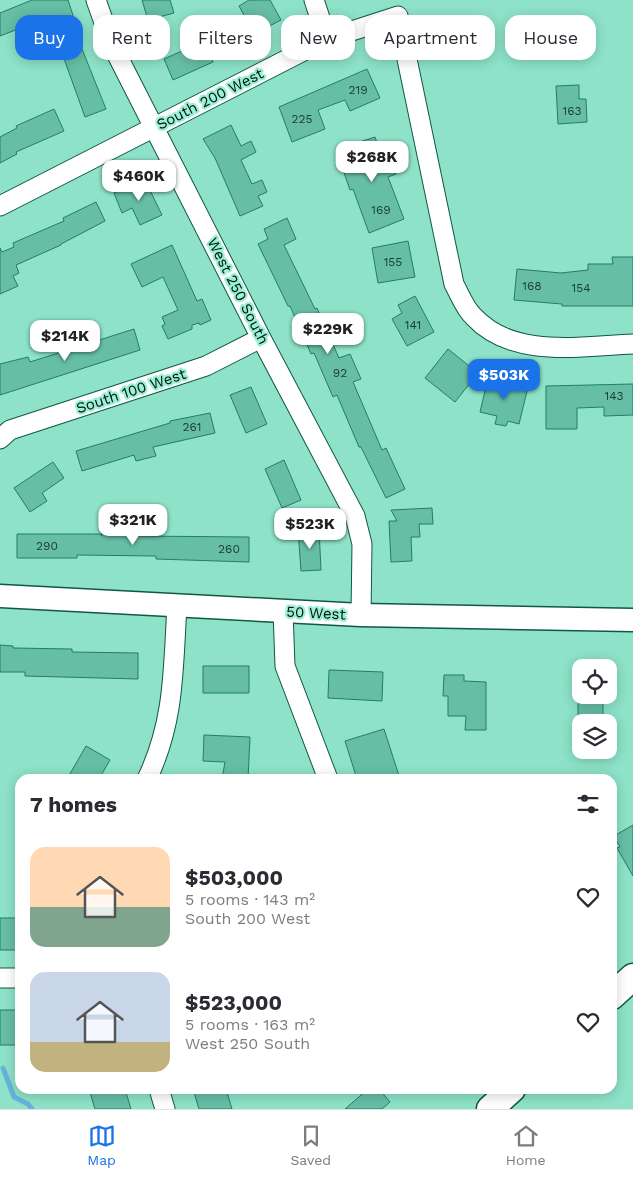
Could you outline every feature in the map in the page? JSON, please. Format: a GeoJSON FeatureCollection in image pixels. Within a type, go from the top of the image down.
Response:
{"type":"FeatureCollection","features":[{"type":"Feature","properties":{"kind":"main road"},"geometry":{"type":"LineString","coordinates":[[617,991],[633,977]]}},
{"type":"Feature","properties":{"kind":"main road"},"geometry":{"type":"LineString","coordinates":[[490,1109],[506,1094]]}},
{"type":"Feature","properties":{"kind":"street","name":"West 250 South"},"geometry":{"type":"LineString","coordinates":[[96,0],[112,45],[261,338],[355,516],[362,544],[361,616]]}},
{"type":"Feature","properties":{"kind":"street"},"geometry":{"type":"LineString","coordinates":[[314,0],[319,15]]}},
{"type":"Feature","properties":{"kind":"street","name":"South 200 West"},"geometry":{"type":"LineString","coordinates":[[355,31],[398,16],[454,284],[473,316],[491,332],[519,344],[568,346],[633,344]]}},
{"type":"Feature","properties":{"kind":"street","name":"South 200 West"},"geometry":{"type":"LineString","coordinates":[[0,206],[287,60]]}},
{"type":"Feature","properties":{"kind":"street","name":"South 100 West"},"geometry":{"type":"LineString","coordinates":[[0,439],[10,430],[206,366],[261,338]]}},
{"type":"Feature","properties":{"kind":"street","name":"50 West"},"geometry":{"type":"LineString","coordinates":[[0,596],[361,616],[633,620]]}},
{"type":"Feature","properties":{"kind":"street"},"geometry":{"type":"LineString","coordinates":[[149,774],[160,752],[171,705],[177,606]]}},
{"type":"Feature","properties":{"kind":"street"},"geometry":{"type":"LineString","coordinates":[[283,611],[285,666],[326,774]]}},
{"type":"Feature","properties":{"kind":"street"},"geometry":{"type":"LineString","coordinates":[[0,978],[15,978]]}},
{"type":"Feature","properties":{"kind":"street"},"geometry":{"type":"LineString","coordinates":[[160,1094],[165,1109]]}},
{"type":"Feature","properties":{"kind":"building"},"geometry":{"type":"Polygon","coordinates":[[[32,0],[68,0],[73,15],[15,15],[15,30],[0,36],[0,13],[32,0]]]}},
{"type":"Feature","properties":{"kind":"building"},"geometry":{"type":"Polygon","coordinates":[[[142,0],[170,0],[174,13],[146,15],[142,0]]]}},
{"type":"Feature","properties":{"kind":"building"},"geometry":{"type":"Polygon","coordinates":[[[249,0],[270,0],[281,20],[271,25],[271,15],[244,15],[239,6],[249,0]]]}},
{"type":"Feature","properties":{"kind":"building"},"geometry":{"type":"Polygon","coordinates":[[[83,52],[106,109],[85,117],[64,60],[83,60],[83,52]]]}},
{"type":"Feature","properties":{"kind":"building"},"geometry":{"type":"Polygon","coordinates":[[[180,52],[180,60],[212,60],[213,62],[173,80],[164,60],[170,60],[170,56],[180,52]]]}},
{"type":"Feature","properties":{"kind":"building"},"geometry":{"type":"Polygon","coordinates":[[[367,69],[380,98],[350,111],[345,100],[318,110],[325,129],[292,142],[279,107],[367,69]]]}},
{"type":"Feature","properties":{"kind":"building"},"geometry":{"type":"Polygon","coordinates":[[[579,85],[579,99],[586,99],[587,122],[558,124],[556,86],[579,85]]]}},
{"type":"Feature","properties":{"kind":"building"},"geometry":{"type":"Polygon","coordinates":[[[54,109],[64,131],[16,152],[17,154],[0,163],[0,137],[17,128],[16,126],[54,109]]]}},
{"type":"Feature","properties":{"kind":"building"},"geometry":{"type":"Polygon","coordinates":[[[231,125],[241,146],[251,141],[256,152],[241,160],[252,184],[262,180],[267,192],[258,196],[263,206],[240,216],[215,158],[203,139],[231,125]]]}},
{"type":"Feature","properties":{"kind":"building"},"geometry":{"type":"Polygon","coordinates":[[[375,137],[380,152],[388,149],[396,174],[388,177],[404,219],[369,233],[353,189],[350,190],[340,161],[345,159],[341,148],[375,137]]]}},
{"type":"Feature","properties":{"kind":"building"},"geometry":{"type":"Polygon","coordinates":[[[144,178],[162,215],[140,225],[132,208],[122,213],[114,193],[144,178]]]}},
{"type":"Feature","properties":{"kind":"building"},"geometry":{"type":"Polygon","coordinates":[[[96,202],[105,221],[61,245],[16,265],[19,273],[13,276],[18,286],[0,294],[0,248],[2,252],[14,247],[13,243],[64,221],[63,218],[96,202]]]}},
{"type":"Feature","properties":{"kind":"building"},"geometry":{"type":"Polygon","coordinates":[[[287,218],[296,239],[284,245],[315,309],[317,308],[339,358],[350,354],[361,379],[353,382],[382,450],[386,448],[405,489],[386,498],[361,447],[359,447],[337,395],[333,397],[314,353],[311,354],[290,306],[288,306],[258,244],[268,239],[264,229],[287,218]]]}},
{"type":"Feature","properties":{"kind":"building"},"geometry":{"type":"Polygon","coordinates":[[[408,241],[415,277],[378,283],[372,248],[408,241]]]}},
{"type":"Feature","properties":{"kind":"building"},"geometry":{"type":"Polygon","coordinates":[[[172,245],[197,301],[202,299],[211,320],[200,325],[199,323],[192,325],[192,329],[168,339],[162,326],[165,324],[162,317],[178,310],[163,277],[142,287],[131,264],[172,245]]]}},
{"type":"Feature","properties":{"kind":"building"},"geometry":{"type":"Polygon","coordinates":[[[612,257],[633,257],[633,306],[562,306],[562,304],[514,300],[517,269],[561,273],[588,270],[588,264],[613,264],[612,257]]]}},
{"type":"Feature","properties":{"kind":"building"},"geometry":{"type":"Polygon","coordinates":[[[415,296],[434,332],[407,346],[392,319],[402,313],[398,305],[415,296]]]}},
{"type":"Feature","properties":{"kind":"building"},"geometry":{"type":"Polygon","coordinates":[[[134,329],[140,350],[0,395],[0,364],[28,357],[30,362],[134,329]]]}},
{"type":"Feature","properties":{"kind":"building"},"geometry":{"type":"Polygon","coordinates":[[[448,349],[478,373],[455,402],[425,378],[448,349]]]}},
{"type":"Feature","properties":{"kind":"building"},"geometry":{"type":"Polygon","coordinates":[[[488,378],[528,387],[519,424],[508,421],[506,426],[495,424],[497,416],[480,412],[488,378]]]}},
{"type":"Feature","properties":{"kind":"building"},"geometry":{"type":"Polygon","coordinates":[[[633,384],[633,415],[604,416],[604,407],[577,408],[577,429],[546,429],[546,386],[633,384]]]}},
{"type":"Feature","properties":{"kind":"building"},"geometry":{"type":"Polygon","coordinates":[[[251,387],[267,424],[246,433],[230,395],[251,387]]]}},
{"type":"Feature","properties":{"kind":"building"},"geometry":{"type":"Polygon","coordinates":[[[210,413],[215,433],[153,447],[156,456],[136,461],[134,455],[82,471],[76,451],[170,423],[170,421],[210,413]]]}},
{"type":"Feature","properties":{"kind":"building"},"geometry":{"type":"Polygon","coordinates":[[[284,460],[301,500],[282,508],[265,469],[284,460]]]}},
{"type":"Feature","properties":{"kind":"building"},"geometry":{"type":"Polygon","coordinates":[[[53,462],[64,478],[42,493],[47,501],[30,512],[14,488],[53,462]]]}},
{"type":"Feature","properties":{"kind":"building"},"geometry":{"type":"Polygon","coordinates":[[[432,508],[433,524],[419,524],[420,537],[411,537],[412,561],[391,562],[389,521],[397,521],[391,510],[432,508]]]}},
{"type":"Feature","properties":{"kind":"building"},"geometry":{"type":"Polygon","coordinates":[[[100,525],[137,526],[137,536],[249,537],[249,562],[156,559],[156,556],[77,555],[77,558],[17,558],[17,534],[100,534],[102,536],[100,525]]]}},
{"type":"Feature","properties":{"kind":"building"},"geometry":{"type":"Polygon","coordinates":[[[319,529],[321,570],[301,571],[298,530],[319,529]]]}},
{"type":"Feature","properties":{"kind":"building"},"geometry":{"type":"Polygon","coordinates":[[[0,645],[13,646],[13,648],[72,649],[72,652],[138,653],[138,679],[25,676],[25,672],[0,672],[0,645]]]}},
{"type":"Feature","properties":{"kind":"building"},"geometry":{"type":"Polygon","coordinates":[[[203,666],[249,666],[249,693],[203,693],[203,666]]]}},
{"type":"Feature","properties":{"kind":"building"},"geometry":{"type":"Polygon","coordinates":[[[329,670],[383,672],[382,701],[328,698],[329,670]]]}},
{"type":"Feature","properties":{"kind":"building"},"geometry":{"type":"Polygon","coordinates":[[[444,675],[464,675],[464,681],[486,682],[486,730],[465,730],[466,716],[448,716],[448,696],[443,696],[444,675]]]}},
{"type":"Feature","properties":{"kind":"building"},"geometry":{"type":"Polygon","coordinates":[[[578,704],[603,704],[603,714],[578,714],[578,704]]]}},
{"type":"Feature","properties":{"kind":"building"},"geometry":{"type":"Polygon","coordinates":[[[384,729],[398,774],[355,774],[345,741],[384,729]]]}},
{"type":"Feature","properties":{"kind":"building"},"geometry":{"type":"Polygon","coordinates":[[[204,735],[250,737],[248,774],[223,774],[225,762],[203,761],[204,735]]]}},
{"type":"Feature","properties":{"kind":"building"},"geometry":{"type":"Polygon","coordinates":[[[86,746],[110,760],[102,774],[70,774],[86,746]]]}},
{"type":"Feature","properties":{"kind":"building"},"geometry":{"type":"Polygon","coordinates":[[[633,825],[633,876],[617,848],[620,847],[617,842],[617,834],[633,825]]]}},
{"type":"Feature","properties":{"kind":"building"},"geometry":{"type":"Polygon","coordinates":[[[0,918],[15,918],[15,950],[0,950],[0,918]]]}},
{"type":"Feature","properties":{"kind":"building"},"geometry":{"type":"Polygon","coordinates":[[[0,1010],[15,1010],[15,1045],[0,1045],[0,1010]]]}},
{"type":"Feature","properties":{"kind":"building"},"geometry":{"type":"Polygon","coordinates":[[[90,1094],[126,1094],[131,1109],[95,1109],[90,1094]]]}},
{"type":"Feature","properties":{"kind":"building"},"geometry":{"type":"Polygon","coordinates":[[[194,1094],[228,1094],[232,1109],[199,1109],[194,1094]]]}},
{"type":"Feature","properties":{"kind":"building"},"geometry":{"type":"Polygon","coordinates":[[[362,1094],[383,1094],[390,1102],[382,1109],[345,1109],[362,1094]]]}},
{"type":"Feature","properties":{"kind":"waterway"},"geometry":{"type":"LineString","coordinates":[[3,1068],[14,1097],[28,1104],[32,1109]]}}]}
